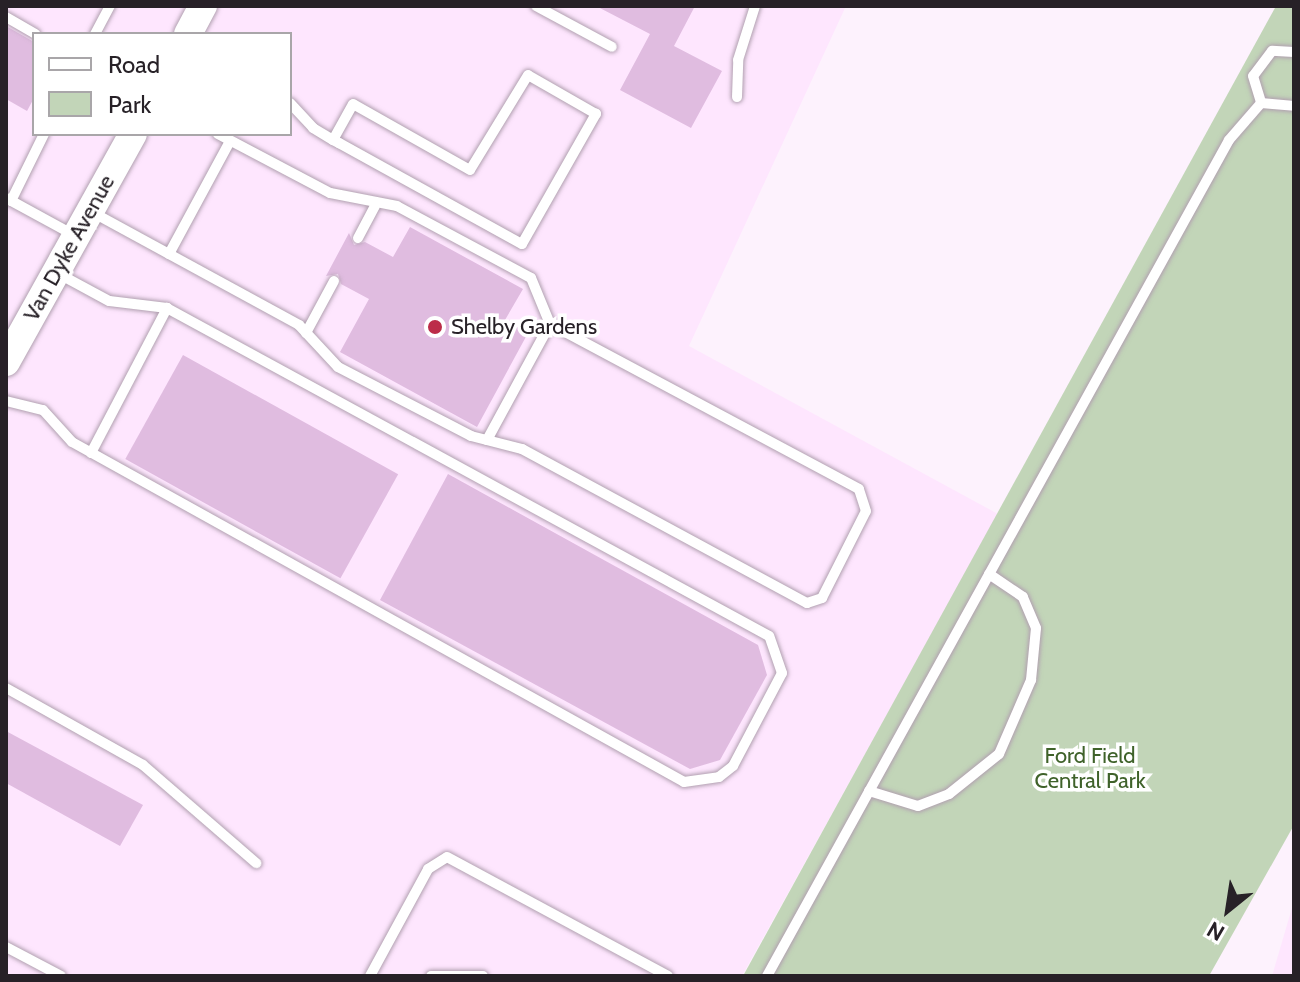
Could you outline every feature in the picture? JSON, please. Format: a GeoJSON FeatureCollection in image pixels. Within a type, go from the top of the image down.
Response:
{"type":"FeatureCollection","features":[{"type":"Feature","properties":{"kind":"main road"},"geometry":{"type":"LineString","coordinates":[[189,32],[203,6]]}},
{"type":"Feature","properties":{"kind":"main road","name":"Van Dyke Avenue"},"geometry":{"type":"LineString","coordinates":[[6,362],[15,324],[56,272],[132,136]]}},
{"type":"Feature","properties":{"kind":"lane"},"geometry":{"type":"LineString","coordinates":[[96,32],[110,6]]}},
{"type":"Feature","properties":{"kind":"lane"},"geometry":{"type":"LineString","coordinates":[[536,6],[612,47]]}},
{"type":"Feature","properties":{"kind":"lane"},"geometry":{"type":"LineString","coordinates":[[737,97],[738,60],[755,6]]}},
{"type":"Feature","properties":{"kind":"lane"},"geometry":{"type":"LineString","coordinates":[[6,17],[32,32]]}},
{"type":"Feature","properties":{"kind":"lane"},"geometry":{"type":"LineString","coordinates":[[1261,103],[1253,76],[1259,59],[1284,48],[1294,52]]}},
{"type":"Feature","properties":{"kind":"lane"},"geometry":{"type":"LineString","coordinates":[[292,105],[333,140],[522,244],[596,114],[528,75],[470,170],[353,104],[333,140]]}},
{"type":"Feature","properties":{"kind":"lane"},"geometry":{"type":"LineString","coordinates":[[1261,103],[1294,106]]}},
{"type":"Feature","properties":{"kind":"lane"},"geometry":{"type":"LineString","coordinates":[[767,976],[1229,140],[1261,103]]}},
{"type":"Feature","properties":{"kind":"lane"},"geometry":{"type":"LineString","coordinates":[[43,136],[9,199],[76,236]]}},
{"type":"Feature","properties":{"kind":"lane"},"geometry":{"type":"LineString","coordinates":[[90,211],[306,333],[338,367],[487,440],[522,449],[807,603],[822,598],[866,511],[859,489],[550,324],[531,278],[397,206],[375,206],[330,193],[221,136]]}},
{"type":"Feature","properties":{"kind":"lane"},"geometry":{"type":"LineString","coordinates":[[169,254],[230,141]]}},
{"type":"Feature","properties":{"kind":"lane"},"geometry":{"type":"LineString","coordinates":[[358,238],[375,206]]}},
{"type":"Feature","properties":{"kind":"lane"},"geometry":{"type":"LineString","coordinates":[[6,401],[43,410],[91,453],[684,782],[719,777],[733,766],[782,673],[769,636],[167,308],[109,301],[56,272]]}},
{"type":"Feature","properties":{"kind":"lane"},"geometry":{"type":"LineString","coordinates":[[306,333],[334,281]]}},
{"type":"Feature","properties":{"kind":"lane"},"geometry":{"type":"LineString","coordinates":[[91,453],[167,308]]}},
{"type":"Feature","properties":{"kind":"lane"},"geometry":{"type":"LineString","coordinates":[[487,440],[550,324]]}},
{"type":"Feature","properties":{"kind":"lane"},"geometry":{"type":"LineString","coordinates":[[869,791],[918,806],[949,794],[999,754],[1031,680],[1036,628],[1023,597],[989,574]]}},
{"type":"Feature","properties":{"kind":"lane"},"geometry":{"type":"LineString","coordinates":[[6,688],[143,765],[256,863]]}},
{"type":"Feature","properties":{"kind":"lane"},"geometry":{"type":"LineString","coordinates":[[370,976],[428,869],[447,857],[668,976]]}},
{"type":"Feature","properties":{"kind":"lane"},"geometry":{"type":"LineString","coordinates":[[6,947],[61,976]]}},
{"type":"Feature","properties":{"kind":"lane"},"geometry":{"type":"LineString","coordinates":[[431,976],[483,976]]}},
{"type":"Feature","properties":{"kind":"shaded area"},"geometry":{"type":"Polygon","coordinates":[[[6,6],[846,6],[689,346],[998,514],[742,976],[6,976],[6,6]]]}},
{"type":"Feature","properties":{"kind":"shaded area"},"geometry":{"type":"Polygon","coordinates":[[[1294,901],[1294,976],[1272,976],[1294,901]]]}},
{"type":"Feature","properties":{"kind":"green space","name":"Ford Field Central Park"},"geometry":{"type":"Polygon","coordinates":[[[1276,6],[1294,6],[1294,825],[1209,976],[743,976],[1276,6]]]}},
{"type":"Feature","properties":{"kind":"building"},"geometry":{"type":"Polygon","coordinates":[[[596,6],[695,6],[674,46],[722,71],[691,128],[620,90],[650,34],[596,6]]]}},
{"type":"Feature","properties":{"kind":"building"},"geometry":{"type":"Polygon","coordinates":[[[6,26],[32,41],[32,102],[27,111],[6,99],[6,26]]]}},
{"type":"Feature","properties":{"kind":"building","name":"Shelby Gardens"},"geometry":{"type":"Polygon","coordinates":[[[410,227],[523,289],[505,320],[528,333],[477,427],[340,352],[369,299],[341,284],[338,274],[326,276],[349,233],[354,245],[365,242],[393,257],[410,227]]]}},
{"type":"Feature","properties":{"kind":"building"},"geometry":{"type":"Polygon","coordinates":[[[183,355],[398,474],[340,578],[125,459],[183,355]]]}},
{"type":"Feature","properties":{"kind":"building"},"geometry":{"type":"Polygon","coordinates":[[[448,474],[758,645],[767,675],[720,760],[690,769],[380,600],[448,474]]]}},
{"type":"Feature","properties":{"kind":"building"},"geometry":{"type":"Polygon","coordinates":[[[6,731],[143,805],[120,846],[6,783],[6,731]]]}},
{"type":"Feature","properties":{"kind":"place","name":"Shelby Gardens"},"geometry":{"type":"Point","coordinates":[435,327]}}]}
